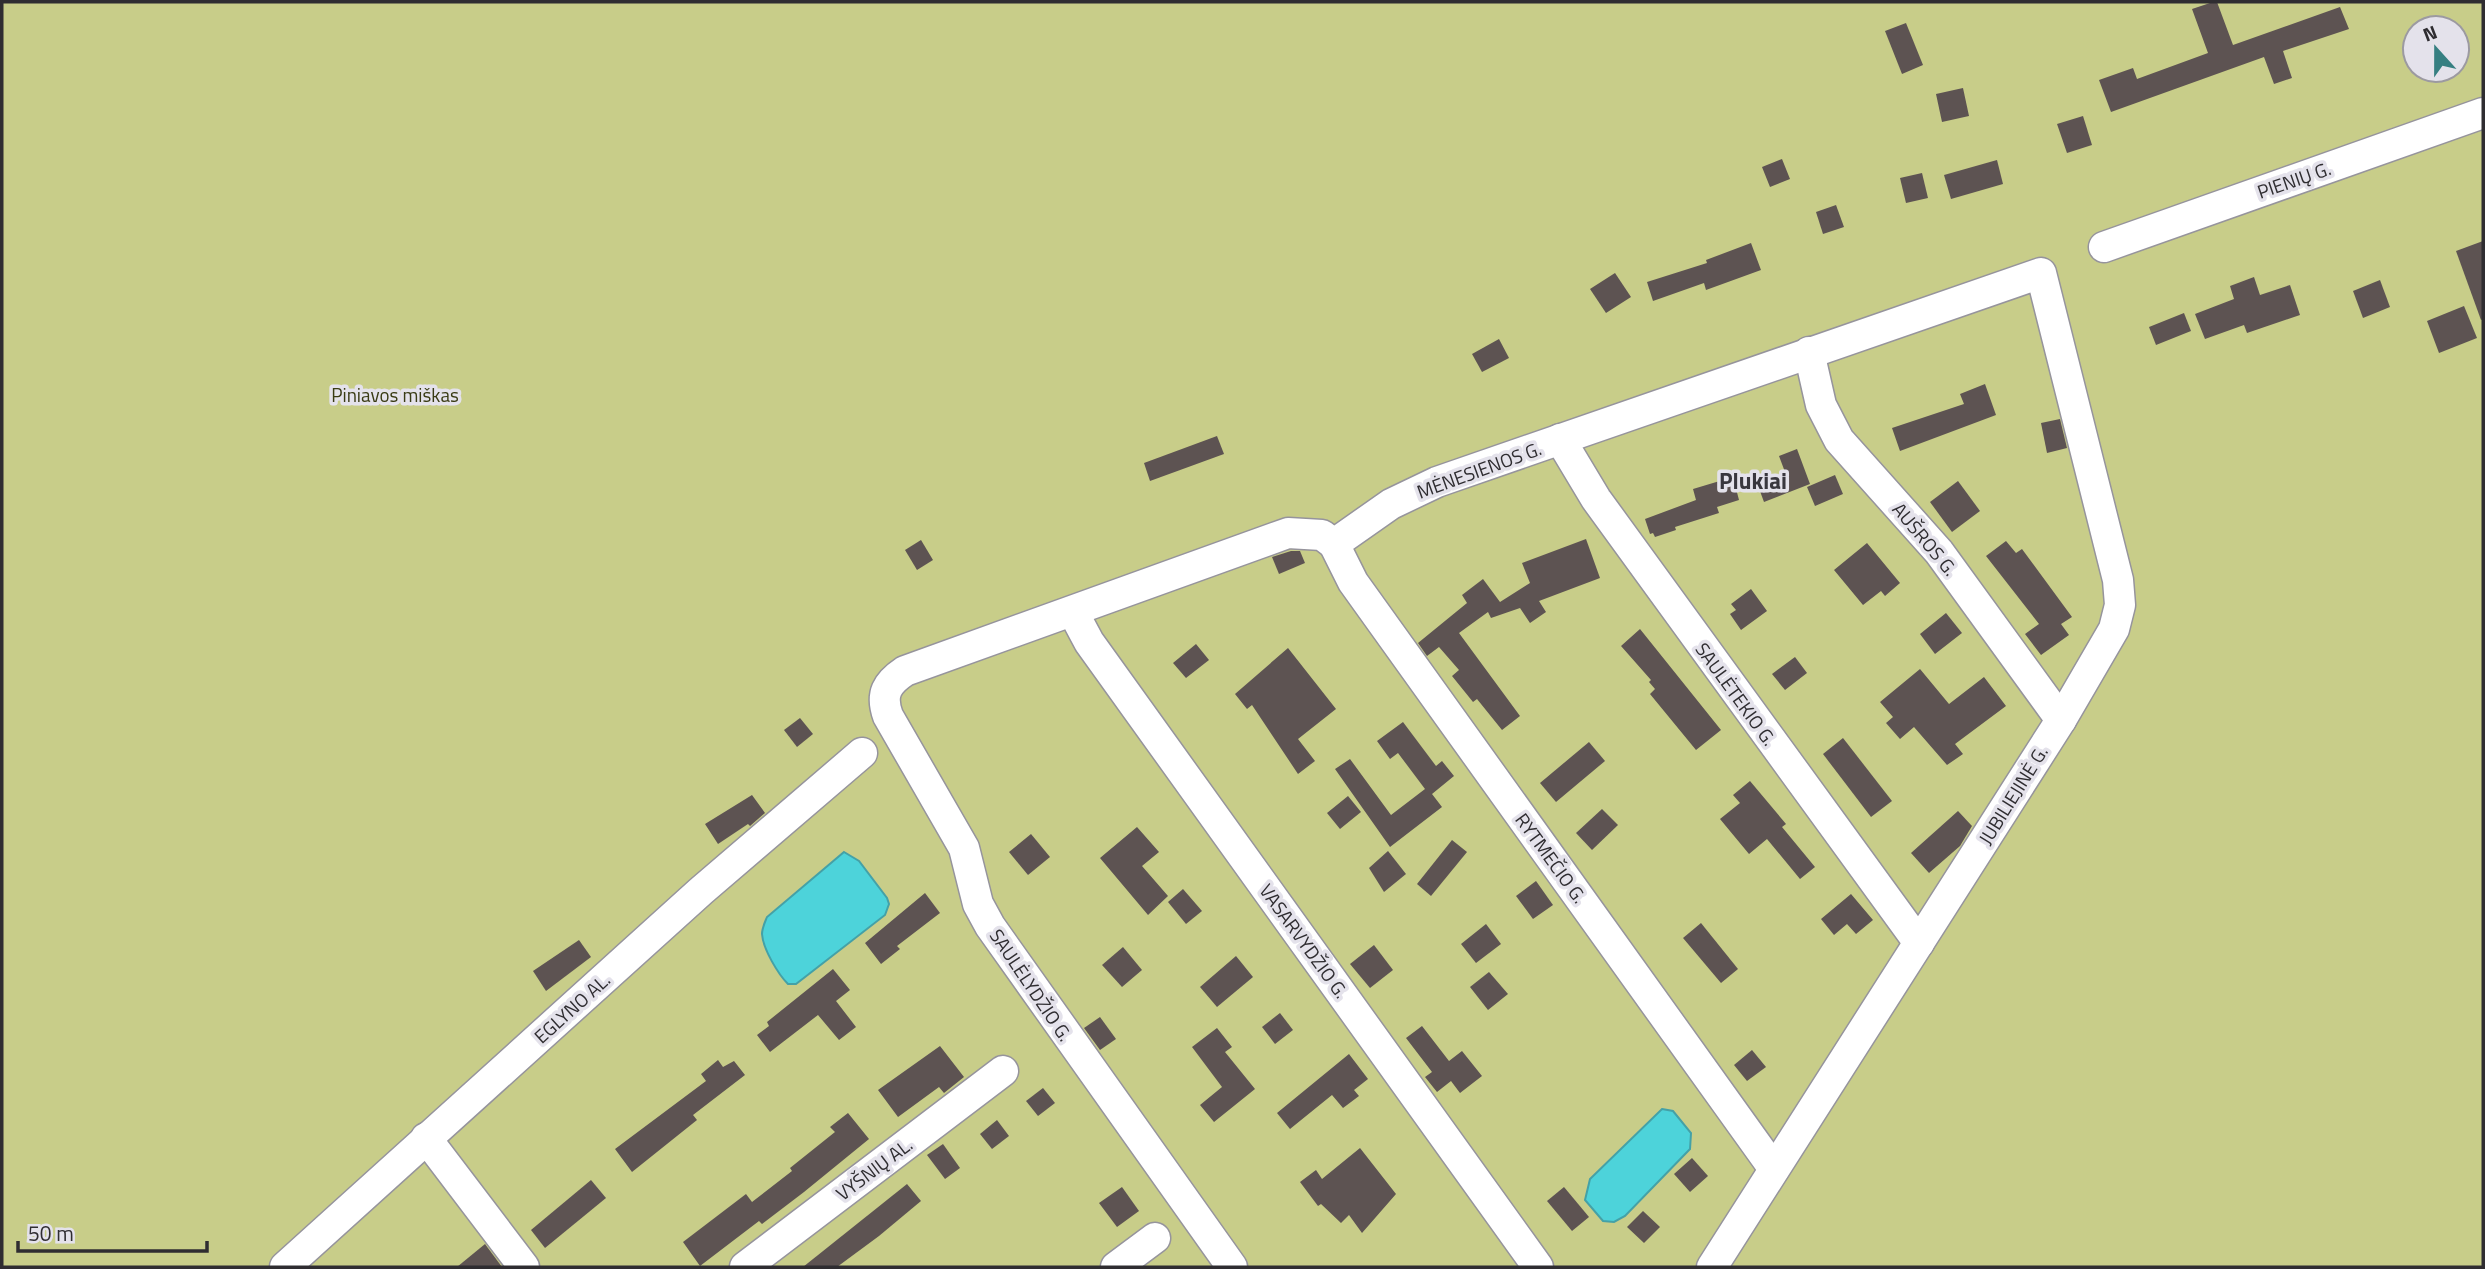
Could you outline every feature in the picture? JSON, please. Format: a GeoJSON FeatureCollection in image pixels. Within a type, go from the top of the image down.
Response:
{"type":"FeatureCollection","features":[{"type":"Feature","properties":{"kind":"street","name":"PIENIŲ G."},"geometry":{"type":"LineString","coordinates":[[2104,247],[2483,113]]}},
{"type":"Feature","properties":{"kind":"street","name":"MĖNESIENOS G."},"geometry":{"type":"LineString","coordinates":[[1334,544],[1391,505],[1437,482],[2041,273]]}},
{"type":"Feature","properties":{"kind":"street","name":"JUBILIEJINĖ G."},"geometry":{"type":"LineString","coordinates":[[1712,1267],[2061,720],[2114,629],[2120,605],[2118,580],[2041,273]]}},
{"type":"Feature","properties":{"kind":"street","name":"AUŠROS G."},"geometry":{"type":"LineString","coordinates":[[1809,352],[1821,405],[1839,440],[1939,552],[2061,720]]}},
{"type":"Feature","properties":{"kind":"street","name":"SAULĖTEKIO G."},"geometry":{"type":"LineString","coordinates":[[1560,439],[1611,520],[1919,943]]}},
{"type":"Feature","properties":{"kind":"street"},"geometry":{"type":"LineString","coordinates":[[1073,612],[1288,533],[1322,535],[1334,544]]}},
{"type":"Feature","properties":{"kind":"street","name":"RYTMEČIO G."},"geometry":{"type":"LineString","coordinates":[[1334,544],[1353,582],[1773,1170]]}},
{"type":"Feature","properties":{"kind":"street","name":"SAULĖLYDŽIO G."},"geometry":{"type":"LineString","coordinates":[[1073,612],[905,671],[891,680],[883,702],[888,716],[964,848],[978,904],[990,926],[1232,1267]]}},
{"type":"Feature","properties":{"kind":"street","name":"VASARVYDŽIO G."},"geometry":{"type":"LineString","coordinates":[[1073,612],[1089,642],[1538,1267]]}},
{"type":"Feature","properties":{"kind":"street","name":"EGLYNO AL."},"geometry":{"type":"LineString","coordinates":[[285,1267],[701,891],[862,753]]}},
{"type":"Feature","properties":{"kind":"street","name":"VYŠNIŲ AL."},"geometry":{"type":"LineString","coordinates":[[745,1267],[1003,1071]]}},
{"type":"Feature","properties":{"kind":"street"},"geometry":{"type":"LineString","coordinates":[[426,1138],[524,1267]]}},
{"type":"Feature","properties":{"kind":"street"},"geometry":{"type":"LineString","coordinates":[[1116,1267],[1155,1238]]}},
{"type":"Feature","properties":{"kind":"green space","name":"Piniavos miškas"},"geometry":{"type":"Polygon","coordinates":[[[2,2],[2483,2],[2483,1267],[2,1267],[2,2]]]}},
{"type":"Feature","properties":{"kind":"water"},"geometry":{"type":"Polygon","coordinates":[[[844,852],[859,861],[887,898],[889,904],[885,915],[796,984],[788,984],[765,947],[762,932],[767,917],[844,852]]]}},
{"type":"Feature","properties":{"kind":"water"},"geometry":{"type":"Polygon","coordinates":[[[1662,1109],[1673,1111],[1691,1133],[1690,1149],[1625,1216],[1614,1222],[1603,1221],[1585,1200],[1590,1179],[1662,1109]]]}},
{"type":"Feature","properties":{"kind":"building"},"geometry":{"type":"Polygon","coordinates":[[[2217,2],[2233,45],[2340,7],[2349,29],[2283,51],[2292,78],[2274,84],[2264,57],[2111,112],[2099,80],[2133,68],[2137,79],[2208,53],[2192,9],[2217,2]]]}},
{"type":"Feature","properties":{"kind":"building"},"geometry":{"type":"Polygon","coordinates":[[[1906,23],[1923,65],[1902,74],[1885,31],[1906,23]]]}},
{"type":"Feature","properties":{"kind":"building"},"geometry":{"type":"Polygon","coordinates":[[[1963,88],[1969,116],[1942,122],[1936,94],[1963,88]]]}},
{"type":"Feature","properties":{"kind":"building"},"geometry":{"type":"Polygon","coordinates":[[[2083,116],[2092,145],[2067,153],[2057,124],[2083,116]]]}},
{"type":"Feature","properties":{"kind":"building"},"geometry":{"type":"Polygon","coordinates":[[[1782,159],[1790,179],[1770,187],[1762,167],[1782,159]]]}},
{"type":"Feature","properties":{"kind":"building"},"geometry":{"type":"Polygon","coordinates":[[[1997,160],[2003,184],[1951,199],[1944,175],[1997,160]]]}},
{"type":"Feature","properties":{"kind":"building"},"geometry":{"type":"Polygon","coordinates":[[[1922,173],[1928,198],[1906,203],[1900,178],[1922,173]]]}},
{"type":"Feature","properties":{"kind":"building"},"geometry":{"type":"Polygon","coordinates":[[[1836,205],[1844,227],[1823,234],[1816,212],[1836,205]]]}},
{"type":"Feature","properties":{"kind":"building"},"geometry":{"type":"Polygon","coordinates":[[[2483,241],[2483,319],[2481,320],[2456,251],[2483,241]]]}},
{"type":"Feature","properties":{"kind":"building"},"geometry":{"type":"Polygon","coordinates":[[[1751,243],[1761,270],[1706,290],[1704,283],[1653,301],[1647,282],[1707,263],[1706,260],[1751,243]]]}},
{"type":"Feature","properties":{"kind":"building"},"geometry":{"type":"Polygon","coordinates":[[[1615,273],[1631,297],[1606,313],[1590,289],[1615,273]]]}},
{"type":"Feature","properties":{"kind":"building"},"geometry":{"type":"Polygon","coordinates":[[[2254,277],[2260,295],[2290,285],[2300,315],[2247,333],[2244,325],[2205,339],[2195,314],[2234,299],[2230,286],[2254,277]]]}},
{"type":"Feature","properties":{"kind":"building"},"geometry":{"type":"Polygon","coordinates":[[[2380,280],[2390,307],[2363,318],[2353,291],[2380,280]]]}},
{"type":"Feature","properties":{"kind":"building"},"geometry":{"type":"Polygon","coordinates":[[[2464,306],[2477,338],[2439,353],[2427,321],[2464,306]]]}},
{"type":"Feature","properties":{"kind":"building"},"geometry":{"type":"Polygon","coordinates":[[[2184,313],[2191,331],[2156,345],[2149,327],[2184,313]]]}},
{"type":"Feature","properties":{"kind":"building"},"geometry":{"type":"Polygon","coordinates":[[[1499,339],[1509,358],[1482,372],[1472,354],[1499,339]]]}},
{"type":"Feature","properties":{"kind":"building"},"geometry":{"type":"Polygon","coordinates":[[[1985,384],[1996,415],[1900,451],[1892,428],[1964,404],[1960,394],[1985,384]]]}},
{"type":"Feature","properties":{"kind":"building"},"geometry":{"type":"Polygon","coordinates":[[[2060,419],[2067,448],[2047,453],[2041,423],[2060,419]]]}},
{"type":"Feature","properties":{"kind":"building"},"geometry":{"type":"Polygon","coordinates":[[[1217,436],[1224,454],[1150,481],[1144,463],[1217,436]]]}},
{"type":"Feature","properties":{"kind":"building"},"geometry":{"type":"Polygon","coordinates":[[[1797,449],[1810,484],[1764,502],[1757,483],[1785,472],[1779,456],[1797,449]]]}},
{"type":"Feature","properties":{"kind":"building"},"geometry":{"type":"Polygon","coordinates":[[[1835,475],[1843,494],[1815,506],[1807,487],[1835,475]]]}},
{"type":"Feature","properties":{"kind":"building"},"geometry":{"type":"Polygon","coordinates":[[[1733,477],[1739,500],[1717,507],[1719,513],[1675,527],[1676,530],[1655,537],[1653,533],[1650,534],[1645,519],[1696,500],[1693,489],[1733,477]]]}},
{"type":"Feature","properties":{"kind":"building"},"geometry":{"type":"Polygon","coordinates":[[[1958,481],[1980,511],[1952,532],[1930,502],[1958,481]]]}},
{"type":"Feature","properties":{"kind":"building"},"geometry":{"type":"Polygon","coordinates":[[[1586,539],[1600,578],[1539,601],[1546,612],[1530,623],[1520,608],[1491,618],[1488,612],[1459,633],[1520,716],[1502,730],[1477,699],[1473,702],[1452,676],[1459,670],[1439,647],[1427,656],[1418,643],[1467,603],[1462,595],[1483,579],[1500,602],[1530,583],[1522,563],[1586,539]]]}},
{"type":"Feature","properties":{"kind":"building"},"geometry":{"type":"Polygon","coordinates":[[[921,540],[933,560],[917,570],[905,550],[921,540]]]}},
{"type":"Feature","properties":{"kind":"building"},"geometry":{"type":"Polygon","coordinates":[[[2006,541],[2016,553],[2022,549],[2072,617],[2061,624],[2069,635],[2041,655],[2025,634],[2039,624],[1986,556],[2006,541]]]}},
{"type":"Feature","properties":{"kind":"building"},"geometry":{"type":"Polygon","coordinates":[[[1867,543],[1900,583],[1885,596],[1881,591],[1863,605],[1834,570],[1867,543]]]}},
{"type":"Feature","properties":{"kind":"building"},"geometry":{"type":"Polygon","coordinates":[[[1300,551],[1305,563],[1279,574],[1272,557],[1300,551]]]}},
{"type":"Feature","properties":{"kind":"building"},"geometry":{"type":"Polygon","coordinates":[[[1751,589],[1767,611],[1741,630],[1730,614],[1736,610],[1731,604],[1751,589]]]}},
{"type":"Feature","properties":{"kind":"building"},"geometry":{"type":"Polygon","coordinates":[[[1946,613],[1962,633],[1935,654],[1920,634],[1946,613]]]}},
{"type":"Feature","properties":{"kind":"building"},"geometry":{"type":"Polygon","coordinates":[[[1640,629],[1721,730],[1696,750],[1650,694],[1655,689],[1649,682],[1651,680],[1621,646],[1640,629]]]}},
{"type":"Feature","properties":{"kind":"building"},"geometry":{"type":"Polygon","coordinates":[[[1196,644],[1209,660],[1186,678],[1173,663],[1196,644]]]}},
{"type":"Feature","properties":{"kind":"building"},"geometry":{"type":"Polygon","coordinates":[[[1288,648],[1336,709],[1298,739],[1315,761],[1298,774],[1252,705],[1247,709],[1235,694],[1288,648]]]}},
{"type":"Feature","properties":{"kind":"building"},"geometry":{"type":"Polygon","coordinates":[[[1795,657],[1807,673],[1785,690],[1772,674],[1795,657]]]}},
{"type":"Feature","properties":{"kind":"building"},"geometry":{"type":"Polygon","coordinates":[[[1920,669],[1949,704],[1984,677],[2006,706],[1955,744],[1963,754],[1947,765],[1914,727],[1900,739],[1886,723],[1893,717],[1880,702],[1920,669]]]}},
{"type":"Feature","properties":{"kind":"building"},"geometry":{"type":"Polygon","coordinates":[[[800,718],[813,734],[797,747],[784,730],[800,718]]]}},
{"type":"Feature","properties":{"kind":"building"},"geometry":{"type":"Polygon","coordinates":[[[1403,722],[1436,766],[1442,761],[1454,776],[1432,794],[1442,807],[1390,847],[1335,769],[1350,759],[1391,815],[1425,789],[1398,753],[1390,759],[1377,741],[1403,722]]]}},
{"type":"Feature","properties":{"kind":"building"},"geometry":{"type":"Polygon","coordinates":[[[1843,738],[1892,801],[1871,817],[1823,754],[1843,738]]]}},
{"type":"Feature","properties":{"kind":"building"},"geometry":{"type":"Polygon","coordinates":[[[1589,742],[1605,761],[1556,802],[1540,783],[1589,742]]]}},
{"type":"Feature","properties":{"kind":"building"},"geometry":{"type":"Polygon","coordinates":[[[1750,781],[1786,824],[1782,827],[1815,867],[1800,879],[1767,839],[1749,854],[1720,819],[1740,803],[1733,795],[1750,781]]]}},
{"type":"Feature","properties":{"kind":"building"},"geometry":{"type":"Polygon","coordinates":[[[752,795],[765,813],[750,826],[748,824],[718,844],[705,824],[752,795]]]}},
{"type":"Feature","properties":{"kind":"building"},"geometry":{"type":"Polygon","coordinates":[[[1348,796],[1361,812],[1340,829],[1327,813],[1348,796]]]}},
{"type":"Feature","properties":{"kind":"building"},"geometry":{"type":"Polygon","coordinates":[[[1602,809],[1618,825],[1592,850],[1576,833],[1602,809]]]}},
{"type":"Feature","properties":{"kind":"building"},"geometry":{"type":"Polygon","coordinates":[[[1958,811],[1972,826],[1960,846],[1929,873],[1911,853],[1958,811]]]}},
{"type":"Feature","properties":{"kind":"building"},"geometry":{"type":"Polygon","coordinates":[[[1137,827],[1159,852],[1142,866],[1168,896],[1148,915],[1100,858],[1137,827]]]}},
{"type":"Feature","properties":{"kind":"building"},"geometry":{"type":"Polygon","coordinates":[[[1031,834],[1050,857],[1028,875],[1009,852],[1031,834]]]}},
{"type":"Feature","properties":{"kind":"building"},"geometry":{"type":"Polygon","coordinates":[[[1452,840],[1467,852],[1431,896],[1417,884],[1452,840]]]}},
{"type":"Feature","properties":{"kind":"building"},"geometry":{"type":"Polygon","coordinates":[[[1388,851],[1406,874],[1384,892],[1369,868],[1388,851]]]}},
{"type":"Feature","properties":{"kind":"building"},"geometry":{"type":"Polygon","coordinates":[[[1536,881],[1553,905],[1533,919],[1516,896],[1536,881]]]}},
{"type":"Feature","properties":{"kind":"building"},"geometry":{"type":"Polygon","coordinates":[[[1183,889],[1202,911],[1186,924],[1168,902],[1183,889]]]}},
{"type":"Feature","properties":{"kind":"building"},"geometry":{"type":"Polygon","coordinates":[[[925,893],[940,913],[897,946],[900,949],[881,964],[865,943],[925,893]]]}},
{"type":"Feature","properties":{"kind":"building"},"geometry":{"type":"Polygon","coordinates":[[[1851,894],[1873,920],[1856,934],[1847,924],[1834,935],[1821,919],[1851,894]]]}},
{"type":"Feature","properties":{"kind":"building"},"geometry":{"type":"Polygon","coordinates":[[[1701,923],[1738,969],[1721,983],[1683,938],[1701,923]]]}},
{"type":"Feature","properties":{"kind":"building"},"geometry":{"type":"Polygon","coordinates":[[[1486,924],[1501,944],[1476,963],[1461,944],[1486,924]]]}},
{"type":"Feature","properties":{"kind":"building"},"geometry":{"type":"Polygon","coordinates":[[[579,940],[591,957],[546,991],[533,971],[579,940]]]}},
{"type":"Feature","properties":{"kind":"building"},"geometry":{"type":"Polygon","coordinates":[[[1374,945],[1393,970],[1370,988],[1350,964],[1374,945]]]}},
{"type":"Feature","properties":{"kind":"building"},"geometry":{"type":"Polygon","coordinates":[[[1123,947],[1142,970],[1122,987],[1102,965],[1123,947]]]}},
{"type":"Feature","properties":{"kind":"building"},"geometry":{"type":"Polygon","coordinates":[[[1236,956],[1253,977],[1217,1007],[1200,987],[1236,956]]]}},
{"type":"Feature","properties":{"kind":"building"},"geometry":{"type":"Polygon","coordinates":[[[833,969],[850,990],[836,1001],[856,1027],[839,1040],[818,1015],[770,1052],[757,1035],[769,1026],[767,1022],[833,969]]]}},
{"type":"Feature","properties":{"kind":"building"},"geometry":{"type":"Polygon","coordinates":[[[1489,972],[1508,994],[1488,1010],[1470,987],[1489,972]]]}},
{"type":"Feature","properties":{"kind":"building"},"geometry":{"type":"Polygon","coordinates":[[[1280,1013],[1293,1030],[1275,1044],[1262,1027],[1280,1013]]]}},
{"type":"Feature","properties":{"kind":"building"},"geometry":{"type":"Polygon","coordinates":[[[1100,1017],[1116,1039],[1100,1050],[1084,1028],[1100,1017]]]}},
{"type":"Feature","properties":{"kind":"building"},"geometry":{"type":"Polygon","coordinates":[[[1422,1026],[1449,1061],[1462,1051],[1482,1076],[1460,1093],[1451,1081],[1437,1092],[1425,1077],[1432,1072],[1406,1038],[1422,1026]]]}},
{"type":"Feature","properties":{"kind":"building"},"geometry":{"type":"Polygon","coordinates":[[[1217,1028],[1232,1047],[1225,1052],[1255,1089],[1214,1122],[1200,1105],[1222,1087],[1192,1047],[1217,1028]]]}},
{"type":"Feature","properties":{"kind":"building"},"geometry":{"type":"Polygon","coordinates":[[[940,1046],[964,1077],[944,1093],[939,1087],[898,1117],[878,1090],[940,1046]]]}},
{"type":"Feature","properties":{"kind":"building"},"geometry":{"type":"Polygon","coordinates":[[[1752,1050],[1766,1067],[1747,1081],[1734,1065],[1752,1050]]]}},
{"type":"Feature","properties":{"kind":"building"},"geometry":{"type":"Polygon","coordinates":[[[1349,1054],[1368,1079],[1354,1090],[1359,1096],[1343,1108],[1332,1095],[1290,1129],[1277,1113],[1349,1054]]]}},
{"type":"Feature","properties":{"kind":"building"},"geometry":{"type":"Polygon","coordinates":[[[718,1060],[723,1067],[734,1061],[745,1075],[693,1115],[697,1120],[632,1172],[615,1149],[706,1081],[701,1074],[718,1060]]]}},
{"type":"Feature","properties":{"kind":"building"},"geometry":{"type":"Polygon","coordinates":[[[1043,1088],[1055,1103],[1038,1116],[1026,1101],[1043,1088]]]}},
{"type":"Feature","properties":{"kind":"building"},"geometry":{"type":"Polygon","coordinates":[[[848,1113],[869,1139],[762,1224],[759,1221],[700,1266],[683,1242],[746,1194],[752,1202],[792,1171],[790,1168],[835,1132],[830,1127],[848,1113]]]}},
{"type":"Feature","properties":{"kind":"building"},"geometry":{"type":"Polygon","coordinates":[[[997,1120],[1009,1136],[992,1149],[980,1134],[997,1120]]]}},
{"type":"Feature","properties":{"kind":"building"},"geometry":{"type":"Polygon","coordinates":[[[943,1144],[960,1168],[945,1179],[927,1155],[943,1144]]]}},
{"type":"Feature","properties":{"kind":"building"},"geometry":{"type":"Polygon","coordinates":[[[1360,1148],[1396,1194],[1362,1233],[1349,1215],[1341,1223],[1321,1204],[1318,1206],[1300,1182],[1316,1170],[1322,1179],[1360,1148]]]}},
{"type":"Feature","properties":{"kind":"building"},"geometry":{"type":"Polygon","coordinates":[[[1692,1158],[1708,1176],[1690,1192],[1674,1174],[1692,1158]]]}},
{"type":"Feature","properties":{"kind":"building"},"geometry":{"type":"Polygon","coordinates":[[[591,1180],[606,1198],[545,1248],[531,1230],[591,1180]]]}},
{"type":"Feature","properties":{"kind":"building"},"geometry":{"type":"Polygon","coordinates":[[[907,1184],[921,1201],[879,1236],[837,1267],[803,1267],[907,1184]]]}},
{"type":"Feature","properties":{"kind":"building"},"geometry":{"type":"Polygon","coordinates":[[[1122,1187],[1139,1211],[1117,1227],[1099,1203],[1122,1187]]]}},
{"type":"Feature","properties":{"kind":"building"},"geometry":{"type":"Polygon","coordinates":[[[1564,1187],[1589,1217],[1572,1231],[1547,1201],[1564,1187]]]}},
{"type":"Feature","properties":{"kind":"building"},"geometry":{"type":"Polygon","coordinates":[[[1643,1211],[1660,1227],[1644,1243],[1627,1227],[1643,1211]]]}},
{"type":"Feature","properties":{"kind":"building"},"geometry":{"type":"Polygon","coordinates":[[[485,1244],[502,1267],[457,1267],[485,1244]]]}},
{"type":"Feature","properties":{"kind":"district","name":"Plukiai"},"geometry":{"type":"Point","coordinates":[1753,481]}}]}
